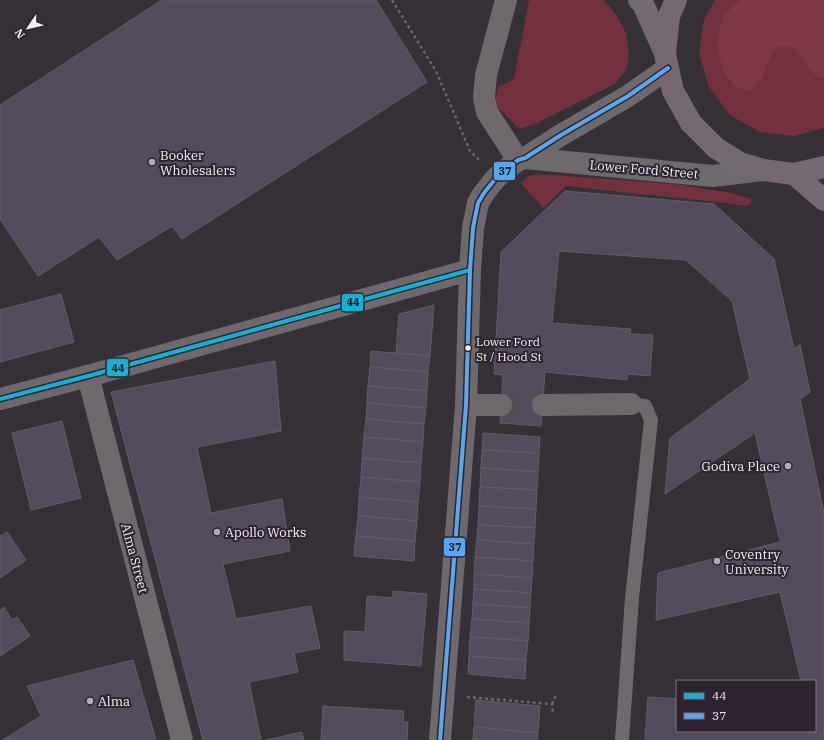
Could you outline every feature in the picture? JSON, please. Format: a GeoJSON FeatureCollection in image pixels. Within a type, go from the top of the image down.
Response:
{"type":"FeatureCollection","features":[{"type":"Feature","properties":{"kind":"highway"},"geometry":{"type":"LineString","coordinates":[[639,0],[643,4],[667,61],[673,91],[691,123],[716,148],[740,162],[763,170],[794,174],[824,167]]}},
{"type":"Feature","properties":{"kind":"highway"},"geometry":{"type":"LineString","coordinates":[[667,61],[669,16],[676,0]]}},
{"type":"Feature","properties":{"kind":"highway"},"geometry":{"type":"LineString","coordinates":[[794,174],[824,200]]}},
{"type":"Feature","properties":{"kind":"street"},"geometry":{"type":"LineString","coordinates":[[506,0],[486,75],[484,98],[487,112],[522,159]]}},
{"type":"Feature","properties":{"kind":"street"},"geometry":{"type":"LineString","coordinates":[[440,740],[466,405],[470,270],[473,228],[478,203],[484,192],[496,178],[522,159],[560,135],[628,96],[667,61]]}},
{"type":"Feature","properties":{"kind":"street","name":"Lower Ford Street"},"geometry":{"type":"LineString","coordinates":[[522,159],[713,176],[763,170]]}},
{"type":"Feature","properties":{"kind":"street"},"geometry":{"type":"LineString","coordinates":[[0,399],[470,270]]}},
{"type":"Feature","properties":{"kind":"street","name":"Alma Street"},"geometry":{"type":"LineString","coordinates":[[88,376],[182,740]]}},
{"type":"Feature","properties":{"kind":"street"},"geometry":{"type":"LineString","coordinates":[[543,404],[631,404]]}},
{"type":"Feature","properties":{"kind":"street"},"geometry":{"type":"LineString","coordinates":[[466,405],[501,405]]}},
{"type":"Feature","properties":{"kind":"lane"},"geometry":{"type":"LineString","coordinates":[[622,740],[632,598],[651,420],[645,406],[631,404]]}},
{"type":"Feature","properties":{"kind":"path"},"geometry":{"type":"LineString","coordinates":[[392,0],[436,71],[470,151],[496,178]]}},
{"type":"Feature","properties":{"kind":"path"},"geometry":{"type":"LineString","coordinates":[[443,695],[552,704]]}},
{"type":"Feature","properties":{"kind":"path"},"geometry":{"type":"LineString","coordinates":[[553,714],[552,704],[556,695]]}},
{"type":"Feature","properties":{"kind":"shaded area"},"geometry":{"type":"Polygon","coordinates":[[[529,0],[604,0],[617,16],[626,33],[629,53],[627,69],[615,84],[537,123],[523,128],[517,127],[495,104],[498,87],[514,79],[529,0]]]}},
{"type":"Feature","properties":{"kind":"shaded area"},"geometry":{"type":"Polygon","coordinates":[[[715,0],[824,0],[824,128],[794,136],[760,132],[730,115],[709,87],[699,54],[704,20],[715,0]]]}},
{"type":"Feature","properties":{"kind":"shaded area"},"geometry":{"type":"Polygon","coordinates":[[[740,0],[824,0],[824,79],[818,77],[810,70],[796,50],[789,47],[780,46],[771,57],[762,77],[755,86],[750,89],[742,89],[735,86],[725,73],[722,65],[718,49],[718,39],[723,18],[740,0]]]}},
{"type":"Feature","properties":{"kind":"shaded area"},"geometry":{"type":"Polygon","coordinates":[[[539,174],[674,184],[732,193],[751,199],[751,203],[746,206],[566,186],[543,208],[521,183],[528,176],[539,174]]]}},
{"type":"Feature","properties":{"kind":"building","name":"Booker Wholesalers"},"geometry":{"type":"Polygon","coordinates":[[[162,0],[376,0],[427,82],[182,239],[172,226],[117,260],[99,237],[38,276],[0,219],[0,105],[162,0]]]}},
{"type":"Feature","properties":{"kind":"building","name":"Godiva Place"},"geometry":{"type":"Polygon","coordinates":[[[565,191],[714,204],[774,259],[794,349],[800,345],[810,392],[800,399],[824,513],[824,740],[645,740],[648,697],[676,699],[676,732],[816,732],[816,680],[801,680],[780,592],[656,620],[658,573],[780,542],[755,433],[665,494],[670,438],[750,379],[732,301],[686,260],[559,251],[552,323],[631,329],[630,334],[653,335],[650,376],[628,374],[627,380],[545,372],[541,426],[500,423],[503,375],[494,374],[501,252],[565,191]]]}},
{"type":"Feature","properties":{"kind":"building"},"geometry":{"type":"Polygon","coordinates":[[[61,294],[74,342],[0,362],[0,310],[61,294]]]}},
{"type":"Feature","properties":{"kind":"building"},"geometry":{"type":"Polygon","coordinates":[[[434,305],[430,356],[396,353],[399,314],[434,305]]]}},
{"type":"Feature","properties":{"kind":"building"},"geometry":{"type":"Polygon","coordinates":[[[371,351],[430,356],[428,372],[370,367],[371,351]]]}},
{"type":"Feature","properties":{"kind":"building","name":"Apollo Works"},"geometry":{"type":"Polygon","coordinates":[[[275,361],[281,431],[197,447],[211,513],[282,499],[290,551],[223,564],[236,619],[311,606],[320,648],[294,653],[298,672],[249,682],[261,740],[203,740],[111,392],[275,361]]]}},
{"type":"Feature","properties":{"kind":"building"},"geometry":{"type":"Polygon","coordinates":[[[370,367],[428,372],[427,391],[368,386],[370,367]]]}},
{"type":"Feature","properties":{"kind":"building"},"geometry":{"type":"Polygon","coordinates":[[[368,386],[427,391],[426,408],[367,403],[368,386]]]}},
{"type":"Feature","properties":{"kind":"building"},"geometry":{"type":"Polygon","coordinates":[[[367,403],[426,408],[424,424],[366,419],[367,403]]]}},
{"type":"Feature","properties":{"kind":"building"},"geometry":{"type":"Polygon","coordinates":[[[366,419],[424,424],[423,442],[364,437],[366,419]]]}},
{"type":"Feature","properties":{"kind":"building"},"geometry":{"type":"Polygon","coordinates":[[[62,421],[81,498],[31,510],[12,433],[62,421]]]}},
{"type":"Feature","properties":{"kind":"building"},"geometry":{"type":"Polygon","coordinates":[[[483,433],[540,437],[539,453],[482,450],[483,433]]]}},
{"type":"Feature","properties":{"kind":"building"},"geometry":{"type":"Polygon","coordinates":[[[364,437],[423,442],[421,463],[362,458],[364,437]]]}},
{"type":"Feature","properties":{"kind":"building"},"geometry":{"type":"Polygon","coordinates":[[[482,450],[539,453],[538,472],[481,468],[482,450]]]}},
{"type":"Feature","properties":{"kind":"building"},"geometry":{"type":"Polygon","coordinates":[[[362,458],[421,463],[420,482],[361,477],[362,458]]]}},
{"type":"Feature","properties":{"kind":"building"},"geometry":{"type":"Polygon","coordinates":[[[481,468],[538,472],[537,490],[480,487],[481,468]]]}},
{"type":"Feature","properties":{"kind":"building"},"geometry":{"type":"Polygon","coordinates":[[[361,477],[420,482],[418,502],[359,497],[361,477]]]}},
{"type":"Feature","properties":{"kind":"building"},"geometry":{"type":"Polygon","coordinates":[[[480,487],[537,490],[536,509],[479,506],[480,487]]]}},
{"type":"Feature","properties":{"kind":"building"},"geometry":{"type":"Polygon","coordinates":[[[359,497],[418,502],[417,521],[358,516],[359,497]]]}},
{"type":"Feature","properties":{"kind":"building"},"geometry":{"type":"Polygon","coordinates":[[[479,506],[536,509],[535,528],[478,525],[479,506]]]}},
{"type":"Feature","properties":{"kind":"building"},"geometry":{"type":"Polygon","coordinates":[[[358,516],[417,521],[415,541],[356,536],[358,516]]]}},
{"type":"Feature","properties":{"kind":"building"},"geometry":{"type":"Polygon","coordinates":[[[478,525],[535,528],[534,544],[477,540],[478,525]]]}},
{"type":"Feature","properties":{"kind":"building"},"geometry":{"type":"Polygon","coordinates":[[[7,532],[26,560],[0,578],[0,536],[7,532]]]}},
{"type":"Feature","properties":{"kind":"building"},"geometry":{"type":"Polygon","coordinates":[[[356,536],[415,541],[414,561],[354,556],[356,536]]]}},
{"type":"Feature","properties":{"kind":"building"},"geometry":{"type":"Polygon","coordinates":[[[477,540],[534,544],[533,561],[475,557],[477,540]]]}},
{"type":"Feature","properties":{"kind":"building"},"geometry":{"type":"Polygon","coordinates":[[[475,557],[533,561],[532,578],[474,574],[475,557]]]}},
{"type":"Feature","properties":{"kind":"building"},"geometry":{"type":"Polygon","coordinates":[[[474,574],[532,578],[531,593],[474,589],[474,574]]]}},
{"type":"Feature","properties":{"kind":"building"},"geometry":{"type":"Polygon","coordinates":[[[474,589],[531,593],[530,608],[473,604],[474,589]]]}},
{"type":"Feature","properties":{"kind":"building"},"geometry":{"type":"Polygon","coordinates":[[[393,591],[427,594],[421,666],[344,660],[344,631],[365,632],[367,596],[393,598],[393,591]]]}},
{"type":"Feature","properties":{"kind":"building"},"geometry":{"type":"Polygon","coordinates":[[[473,604],[530,608],[529,623],[472,619],[473,604]]]}},
{"type":"Feature","properties":{"kind":"building"},"geometry":{"type":"Polygon","coordinates":[[[4,607],[12,620],[17,617],[30,636],[0,656],[0,611],[4,607]]]}},
{"type":"Feature","properties":{"kind":"building"},"geometry":{"type":"Polygon","coordinates":[[[472,619],[529,623],[528,641],[470,637],[472,619]]]}},
{"type":"Feature","properties":{"kind":"building"},"geometry":{"type":"Polygon","coordinates":[[[470,637],[528,641],[526,660],[469,656],[470,637]]]}},
{"type":"Feature","properties":{"kind":"building"},"geometry":{"type":"Polygon","coordinates":[[[469,656],[526,660],[525,679],[468,674],[469,656]]]}},
{"type":"Feature","properties":{"kind":"building","name":"Alma"},"geometry":{"type":"Polygon","coordinates":[[[133,660],[156,740],[3,740],[41,716],[27,686],[133,660]]]}},
{"type":"Feature","properties":{"kind":"building"},"geometry":{"type":"Polygon","coordinates":[[[476,700],[540,706],[538,733],[474,727],[476,700]]]}},
{"type":"Feature","properties":{"kind":"building"},"geometry":{"type":"Polygon","coordinates":[[[323,706],[404,711],[403,722],[408,722],[407,740],[321,740],[323,706]]]}},
{"type":"Feature","properties":{"kind":"building"},"geometry":{"type":"Polygon","coordinates":[[[474,727],[538,733],[537,740],[473,740],[474,727]]]}},
{"type":"Feature","properties":{"kind":"building"},"geometry":{"type":"Polygon","coordinates":[[[302,732],[304,740],[266,740],[302,732]]]}},
{"type":"Feature","properties":{"kind":"tunnel"},"geometry":{"type":"LineString","coordinates":[[501,405],[543,405]]}},
{"type":"Feature","properties":{"kind":"transit line","name":"37"},"geometry":{"type":"LineString","coordinates":[[440,740],[466,405],[470,270],[473,228],[478,203],[496,178],[518,160],[525,158],[628,96],[668,68]]}},
{"type":"Feature","properties":{"kind":"transit line","name":"44"},"geometry":{"type":"LineString","coordinates":[[0,399],[470,270]]}},
{"type":"Feature","properties":{"kind":"place","name":"Booker Wholesalers"},"geometry":{"type":"Point","coordinates":[152,162]}},
{"type":"Feature","properties":{"kind":"place","name":"Lower Ford St / Hood St"},"geometry":{"type":"Point","coordinates":[468,348]}},
{"type":"Feature","properties":{"kind":"place","name":"Godiva Place"},"geometry":{"type":"Point","coordinates":[788,466]}},
{"type":"Feature","properties":{"kind":"place","name":"Apollo Works"},"geometry":{"type":"Point","coordinates":[217,532]}},
{"type":"Feature","properties":{"kind":"place","name":"Coventry University"},"geometry":{"type":"Point","coordinates":[717,561]}},
{"type":"Feature","properties":{"kind":"place","name":"Alma"},"geometry":{"type":"Point","coordinates":[90,701]}}]}
